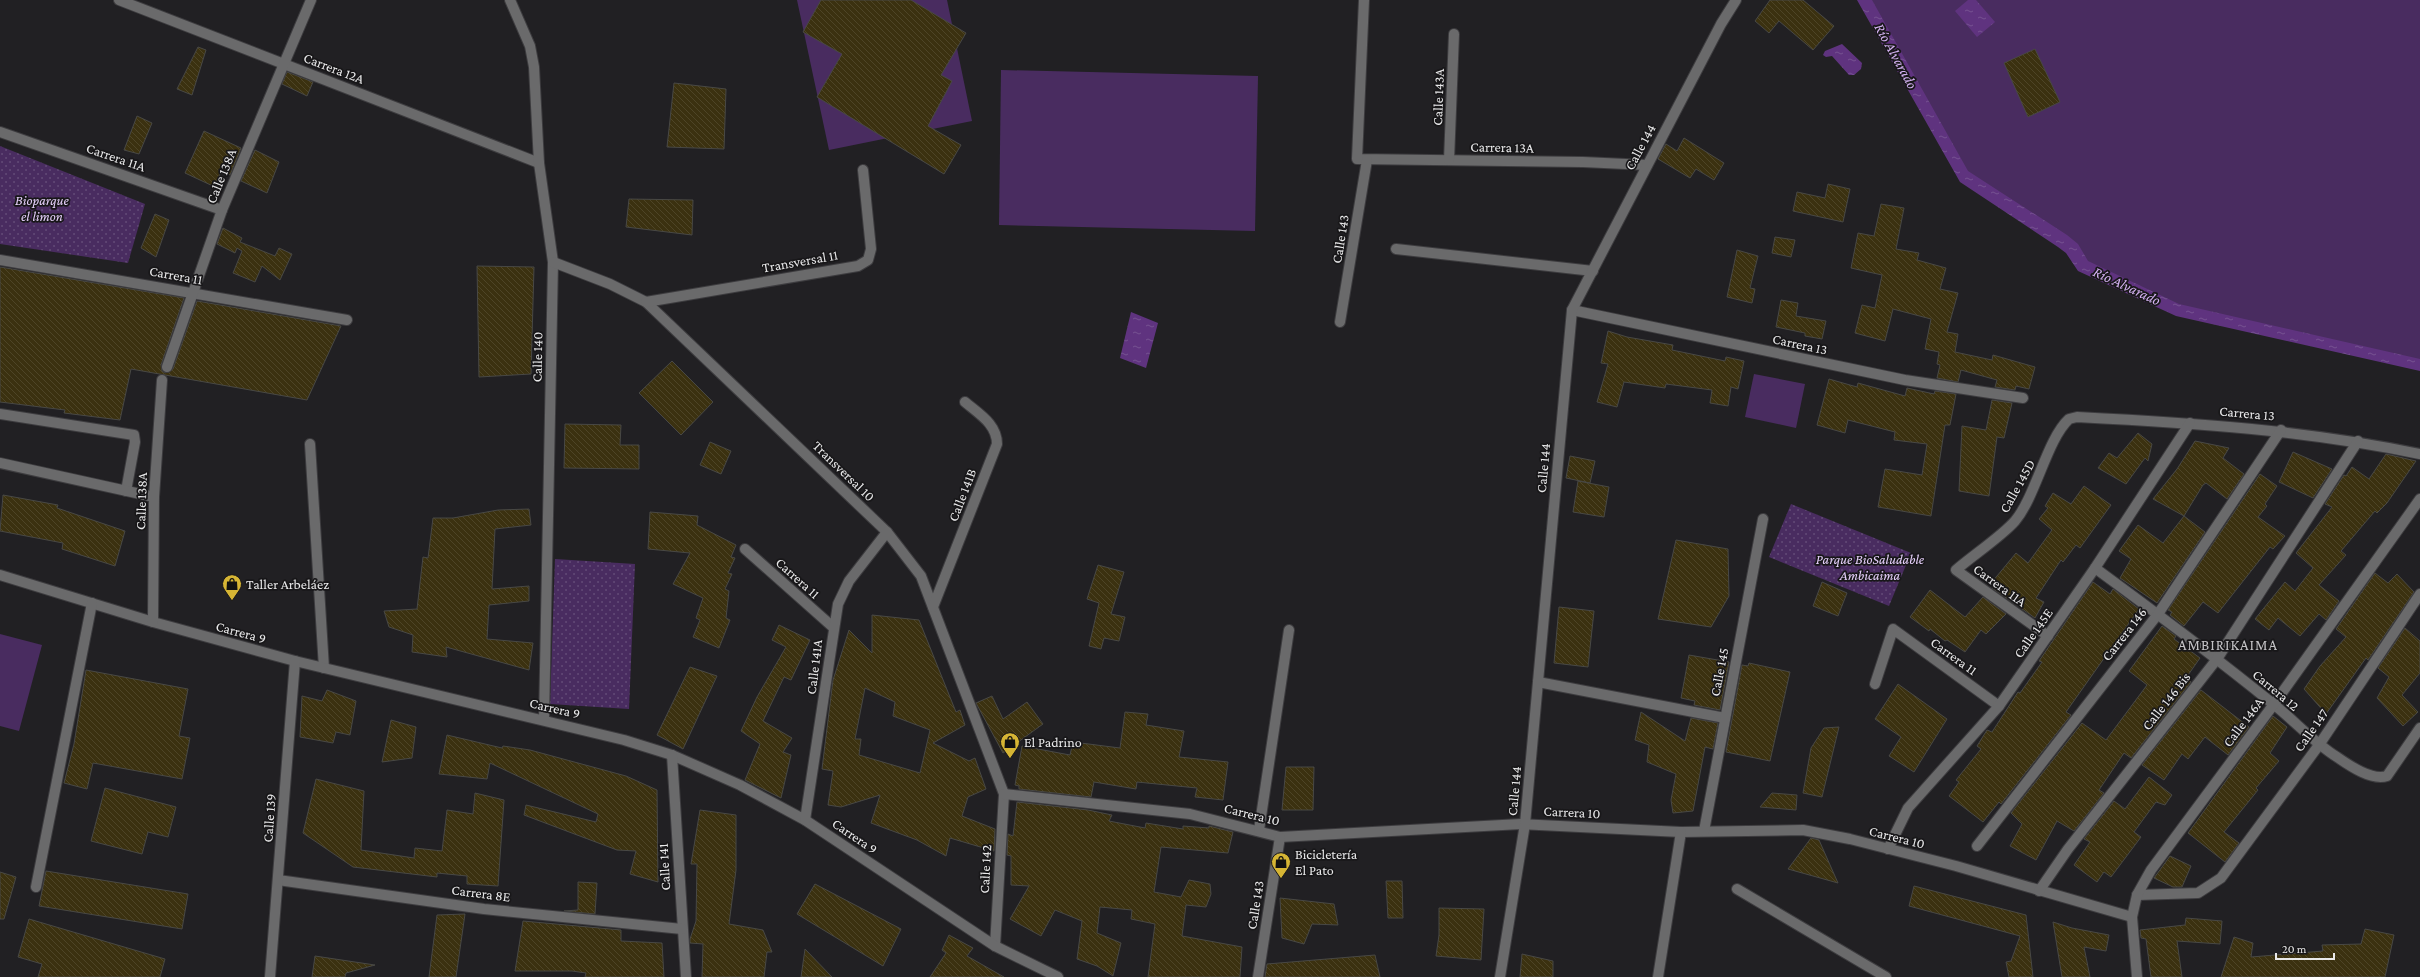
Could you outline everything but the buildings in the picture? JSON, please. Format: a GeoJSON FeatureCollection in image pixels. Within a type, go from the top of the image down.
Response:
{"type":"FeatureCollection","features":[{"type":"Feature","properties":{"kind":"street","name":"Carrera 12A"},"geometry":{"type":"LineString","coordinates":[[119,0],[539,163]]}},
{"type":"Feature","properties":{"kind":"street","name":"Calle 138A"},"geometry":{"type":"LineString","coordinates":[[167,367],[222,210],[311,0]]}},
{"type":"Feature","properties":{"kind":"street","name":"Calle 140"},"geometry":{"type":"LineString","coordinates":[[510,0],[530,46],[534,67],[539,163],[553,262],[544,720]]}},
{"type":"Feature","properties":{"kind":"street","name":"Calle 143"},"geometry":{"type":"LineString","coordinates":[[1340,322],[1362,159],[1364,0]]}},
{"type":"Feature","properties":{"kind":"street","name":"Calle 144"},"geometry":{"type":"LineString","coordinates":[[1500,977],[1525,824],[1572,310],[1721,24],[1736,0]]}},
{"type":"Feature","properties":{"kind":"street","name":"Calle 143A"},"geometry":{"type":"LineString","coordinates":[[1449,160],[1454,34]]}},
{"type":"Feature","properties":{"kind":"street","name":"Carrera 11A"},"geometry":{"type":"LineString","coordinates":[[0,132],[222,210]]}},
{"type":"Feature","properties":{"kind":"street","name":"Carrera 13A"},"geometry":{"type":"LineString","coordinates":[[1362,159],[1583,162],[1647,165]]}},
{"type":"Feature","properties":{"kind":"street","name":"Transversal 11"},"geometry":{"type":"LineString","coordinates":[[646,302],[858,266],[868,260],[871,249],[863,170]]}},
{"type":"Feature","properties":{"kind":"street"},"geometry":{"type":"LineString","coordinates":[[1396,249],[1593,271]]}},
{"type":"Feature","properties":{"kind":"street","name":"Carrera 11"},"geometry":{"type":"LineString","coordinates":[[0,260],[193,292],[347,320]]}},
{"type":"Feature","properties":{"kind":"street","name":"Transversal 10"},"geometry":{"type":"LineString","coordinates":[[553,262],[610,284],[646,302],[887,532],[921,576],[1004,794]]}},
{"type":"Feature","properties":{"kind":"street","name":"Carrera 13"},"geometry":{"type":"LineString","coordinates":[[1572,310],[1905,380],[2023,398]]}},
{"type":"Feature","properties":{"kind":"street","name":"Calle 138A"},"geometry":{"type":"LineString","coordinates":[[153,622],[154,497],[162,380]]}},
{"type":"Feature","properties":{"kind":"street","name":"Calle 141B"},"geometry":{"type":"LineString","coordinates":[[933,607],[997,444],[997,433],[988,421],[965,402]]}},
{"type":"Feature","properties":{"kind":"street"},"geometry":{"type":"LineString","coordinates":[[0,414],[134,435],[136,442],[126,491]]}},
{"type":"Feature","properties":{"kind":"street","name":"Carrera 13"},"geometry":{"type":"LineString","coordinates":[[2069,419],[2077,417],[2281,430],[2358,441],[2420,454]]}},
{"type":"Feature","properties":{"kind":"street","name":"Calle 145D"},"geometry":{"type":"LineString","coordinates":[[1956,570],[2015,521],[2042,472],[2054,442],[2064,423],[2069,419]]}},
{"type":"Feature","properties":{"kind":"street","name":"Calle 145E"},"geometry":{"type":"LineString","coordinates":[[1888,849],[1908,808],[1999,706],[2095,568],[2190,423]]}},
{"type":"Feature","properties":{"kind":"street","name":"Carrera 146"},"geometry":{"type":"LineString","coordinates":[[1977,846],[2158,614],[2281,430]]}},
{"type":"Feature","properties":{"kind":"street","name":"Calle 146 Bis"},"geometry":{"type":"LineString","coordinates":[[2039,891],[2068,849],[2217,660],[2358,441]]}},
{"type":"Feature","properties":{"kind":"street"},"geometry":{"type":"LineString","coordinates":[[310,444],[324,668]]}},
{"type":"Feature","properties":{"kind":"street"},"geometry":{"type":"LineString","coordinates":[[0,463],[154,497]]}},
{"type":"Feature","properties":{"kind":"street","name":"Calle 146A"},"geometry":{"type":"LineString","coordinates":[[2137,977],[2132,917],[2137,896],[2151,870],[2274,704],[2420,499]]}},
{"type":"Feature","properties":{"kind":"street","name":"Calle 145"},"geometry":{"type":"LineString","coordinates":[[1704,831],[1763,519]]}},
{"type":"Feature","properties":{"kind":"street","name":"Calle 141A"},"geometry":{"type":"LineString","coordinates":[[805,820],[823,711],[838,604],[849,581],[887,532]]}},
{"type":"Feature","properties":{"kind":"street","name":"Carrera 11"},"geometry":{"type":"LineString","coordinates":[[745,549],[834,628]]}},
{"type":"Feature","properties":{"kind":"street","name":"Carrera 12"},"geometry":{"type":"LineString","coordinates":[[2095,568],[2158,614],[2274,704],[2318,745],[2370,775],[2380,778],[2387,776],[2420,728]]}},
{"type":"Feature","properties":{"kind":"street","name":"Carrera 11A"},"geometry":{"type":"LineString","coordinates":[[1956,570],[2048,636]]}},
{"type":"Feature","properties":{"kind":"street","name":"Carrera 9"},"geometry":{"type":"LineString","coordinates":[[0,575],[153,622],[295,661],[544,720],[624,740],[672,755],[740,785],[805,820],[995,946],[1058,977]]}},
{"type":"Feature","properties":{"kind":"street","name":"Calle 147"},"geometry":{"type":"LineString","coordinates":[[2137,896],[2198,893],[2221,878],[2318,745],[2420,594]]}},
{"type":"Feature","properties":{"kind":"street"},"geometry":{"type":"LineString","coordinates":[[36,887],[92,603]]}},
{"type":"Feature","properties":{"kind":"street","name":"Carrera 11"},"geometry":{"type":"LineString","coordinates":[[1875,684],[1893,629],[1999,706]]}},
{"type":"Feature","properties":{"kind":"street"},"geometry":{"type":"LineString","coordinates":[[1259,830],[1289,630]]}},
{"type":"Feature","properties":{"kind":"street","name":"Calle 139"},"geometry":{"type":"LineString","coordinates":[[270,977],[295,661]]}},
{"type":"Feature","properties":{"kind":"street"},"geometry":{"type":"LineString","coordinates":[[1538,682],[1725,718]]}},
{"type":"Feature","properties":{"kind":"street","name":"Calle 141"},"geometry":{"type":"LineString","coordinates":[[672,755],[686,977]]}},
{"type":"Feature","properties":{"kind":"street","name":"Carrera 10"},"geometry":{"type":"LineString","coordinates":[[1004,794],[1190,814],[1259,830],[1280,837],[1525,824],[1681,832],[1803,830],[1850,839],[1956,866],[2132,917]]}},
{"type":"Feature","properties":{"kind":"street","name":"Calle 142"},"geometry":{"type":"LineString","coordinates":[[995,946],[1004,794]]}},
{"type":"Feature","properties":{"kind":"street"},"geometry":{"type":"LineString","coordinates":[[1658,977],[1681,832]]}},
{"type":"Feature","properties":{"kind":"street","name":"Calle 143"},"geometry":{"type":"LineString","coordinates":[[1258,977],[1280,837]]}},
{"type":"Feature","properties":{"kind":"street","name":"Carrera 8E"},"geometry":{"type":"LineString","coordinates":[[278,880],[484,908],[682,928]]}},
{"type":"Feature","properties":{"kind":"street"},"geometry":{"type":"LineString","coordinates":[[1737,889],[1886,977]]}},
{"type":"Feature","properties":{"kind":"green space"},"geometry":{"type":"Polygon","coordinates":[[[797,0],[947,0],[972,121],[829,150],[797,0]]]}},
{"type":"Feature","properties":{"kind":"green space"},"geometry":{"type":"Polygon","coordinates":[[[1864,0],[2420,0],[2420,365],[2178,310],[2085,266],[2072,249],[1964,176],[1864,0]]]}},
{"type":"Feature","properties":{"kind":"green space"},"geometry":{"type":"Polygon","coordinates":[[[1001,70],[1258,76],[1255,231],[999,225],[1001,70]]]}},
{"type":"Feature","properties":{"kind":"green space","name":"Bioparque el limon"},"geometry":{"type":"Polygon","coordinates":[[[0,146],[145,204],[128,263],[0,244],[0,146]]]}},
{"type":"Feature","properties":{"kind":"green space"},"geometry":{"type":"Polygon","coordinates":[[[1754,374],[1805,384],[1796,428],[1745,417],[1754,374]]]}},
{"type":"Feature","properties":{"kind":"green space","name":"Parque BioSaludable Ambicaima"},"geometry":{"type":"Polygon","coordinates":[[[1791,504],[1911,553],[1889,606],[1769,557],[1791,504]]]}},
{"type":"Feature","properties":{"kind":"green space"},"geometry":{"type":"Polygon","coordinates":[[[555,559],[635,564],[629,709],[550,704],[555,559]]]}},
{"type":"Feature","properties":{"kind":"green space"},"geometry":{"type":"Polygon","coordinates":[[[0,634],[42,645],[19,731],[0,726],[0,634]]]}},
{"type":"Feature","properties":{"kind":"water","name":"Río Alvarado"},"geometry":{"type":"Polygon","coordinates":[[[1857,0],[1872,0],[1968,171],[2067,235],[2078,244],[2088,261],[2179,304],[2420,359],[2420,371],[2176,316],[2078,271],[2066,253],[1960,182],[1857,0]]]}},
{"type":"Feature","properties":{"kind":"water"},"geometry":{"type":"Polygon","coordinates":[[[1968,0],[1976,0],[1995,22],[1977,37],[1955,11],[1968,0]]]}},
{"type":"Feature","properties":{"kind":"water"},"geometry":{"type":"Polygon","coordinates":[[[1842,44],[1862,63],[1861,69],[1854,75],[1849,75],[1832,56],[1826,57],[1823,55],[1825,51],[1842,44]]]}},
{"type":"Feature","properties":{"kind":"water"},"geometry":{"type":"Polygon","coordinates":[[[1131,312],[1158,323],[1146,368],[1120,358],[1131,312]]]}},
{"type":"Feature","properties":{"kind":"place","name":"Taller Arbeláez"},"geometry":{"type":"Point","coordinates":[232,601]}},
{"type":"Feature","properties":{"kind":"place","name":"El Padrino"},"geometry":{"type":"Point","coordinates":[1010,759]}},
{"type":"Feature","properties":{"kind":"place","name":"Bicicletería El Pato"},"geometry":{"type":"Point","coordinates":[1281,879]}},
{"type":"Feature","properties":{"kind":"district","name":"AMBIRIKAIMA"},"geometry":{"type":"Point","coordinates":[2228,645]}}]}
